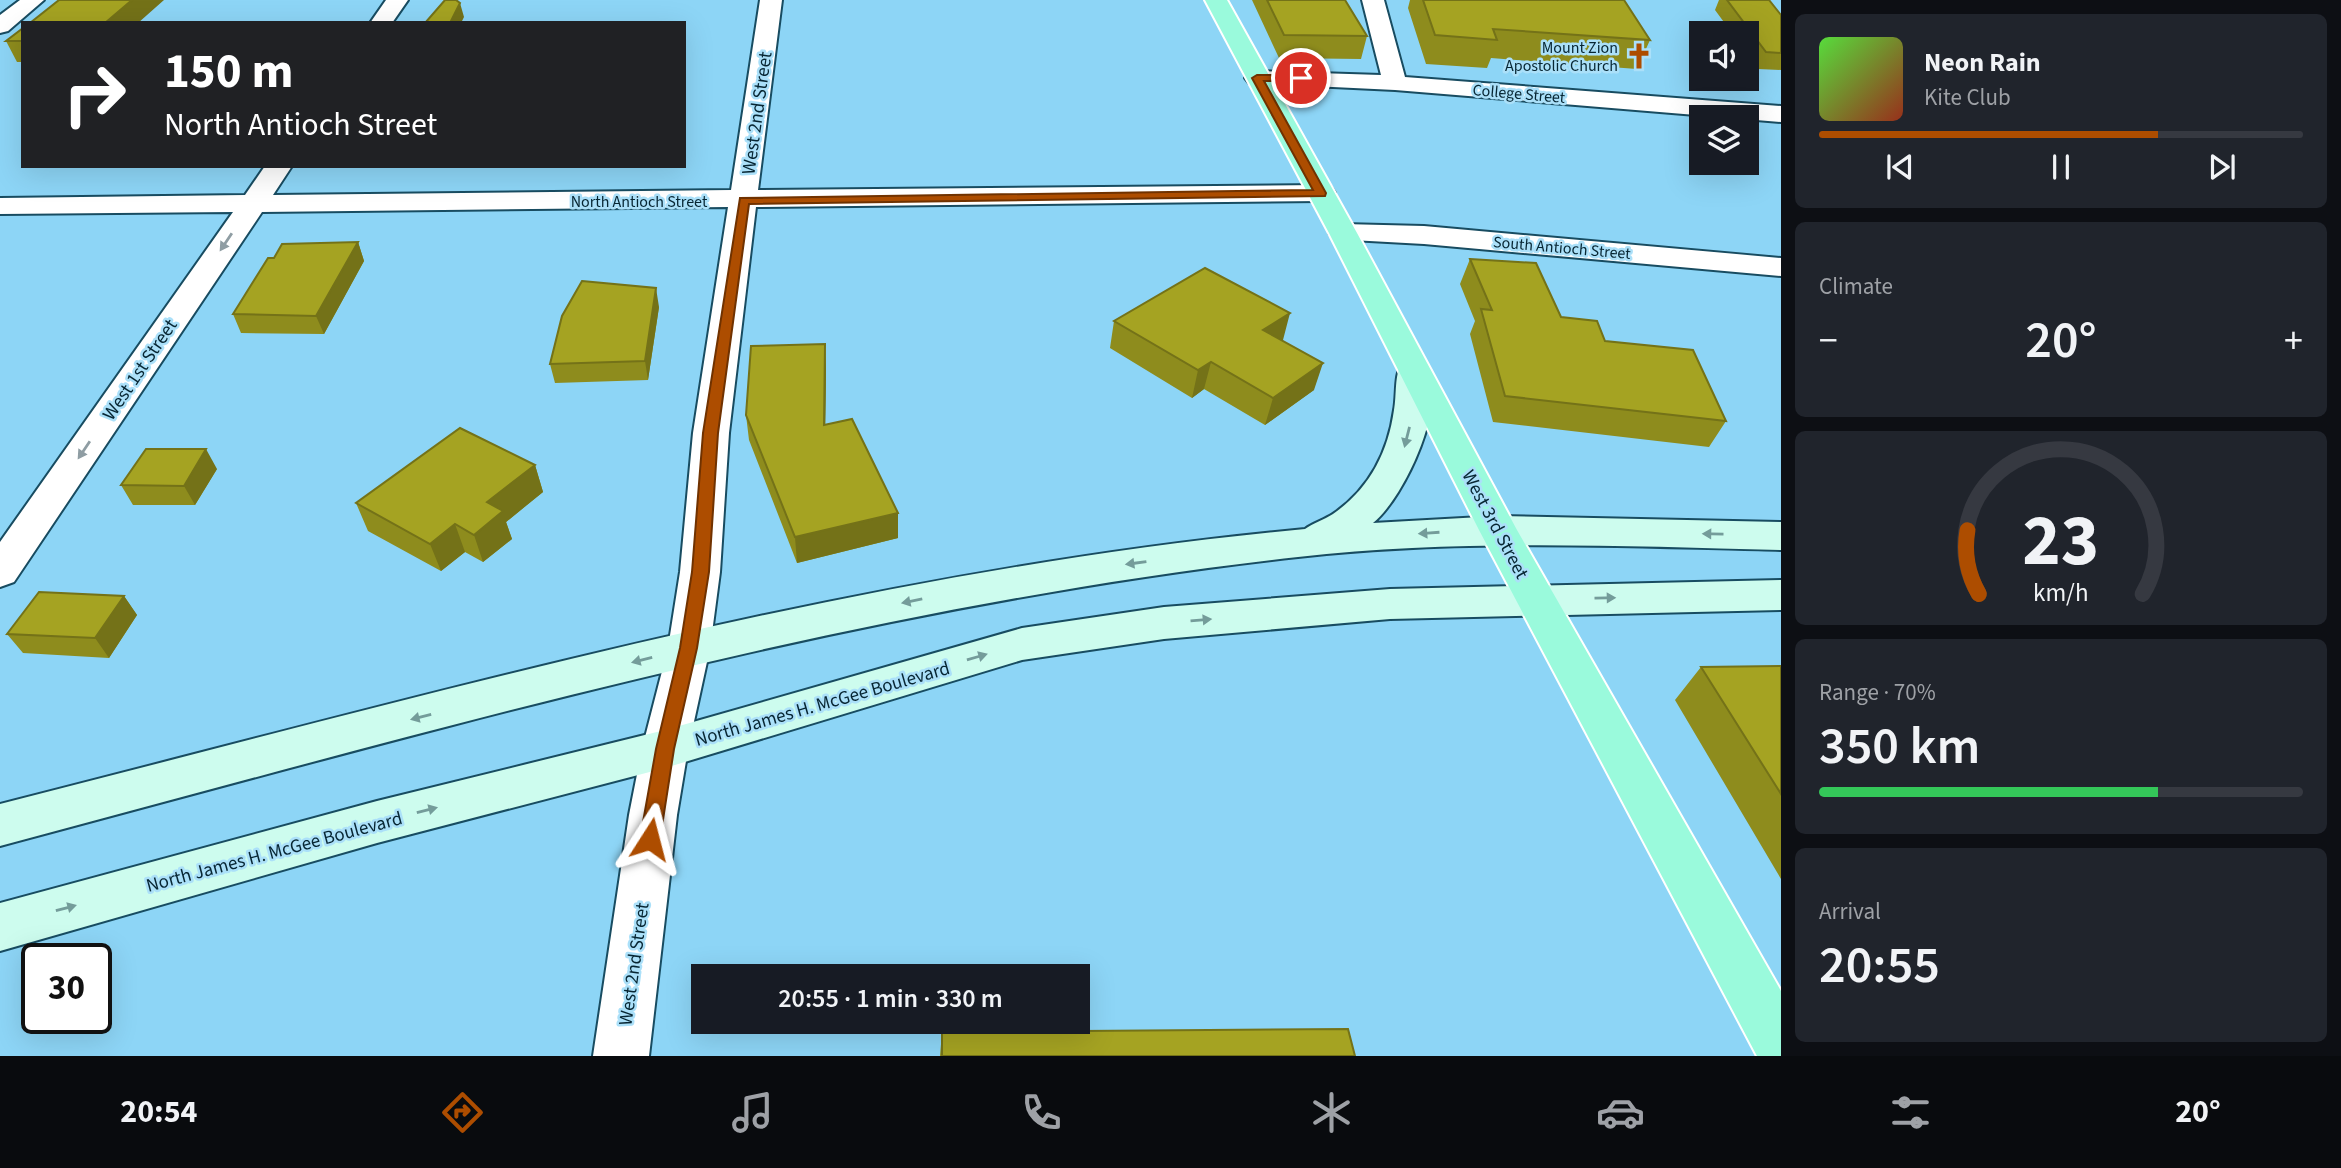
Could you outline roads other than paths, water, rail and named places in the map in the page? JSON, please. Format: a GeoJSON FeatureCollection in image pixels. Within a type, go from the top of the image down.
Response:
{"type":"FeatureCollection","features":[{"type":"Feature","properties":{"kind":"main road","name":"West 3rd Street"},"geometry":{"type":"LineString","coordinates":[[1216,0],[1343,233],[1497,530],[1781,1045]]}},
{"type":"Feature","properties":{"kind":"main road"},"geometry":{"type":"LineString","coordinates":[[1301,543],[1333,532],[1359,517],[1378,498],[1406,446],[1416,401],[1414,370]]}},
{"type":"Feature","properties":{"kind":"main road"},"geometry":{"type":"LineString","coordinates":[[0,825],[689,648],[991,585],[1178,557],[1301,543],[1497,530],[1781,536]]}},
{"type":"Feature","properties":{"kind":"main road","name":"North James H. McGee Boulevard"},"geometry":{"type":"LineString","coordinates":[[0,927],[377,822],[665,749],[1022,644],[1164,623],[1390,604],[1781,595]]}},
{"type":"Feature","properties":{"kind":"street"},"geometry":{"type":"LineString","coordinates":[[0,26],[33,0]]}},
{"type":"Feature","properties":{"kind":"street"},"geometry":{"type":"LineString","coordinates":[[382,21],[397,0]]}},
{"type":"Feature","properties":{"kind":"street","name":"West 2nd Street"},"geometry":{"type":"LineString","coordinates":[[621,1056],[652,828],[665,749],[689,648],[700,572],[710,433],[771,0]]}},
{"type":"Feature","properties":{"kind":"street"},"geometry":{"type":"LineString","coordinates":[[1373,0],[1395,83]]}},
{"type":"Feature","properties":{"kind":"street","name":"College Street"},"geometry":{"type":"LineString","coordinates":[[1257,78],[1395,83],[1781,114]]}},
{"type":"Feature","properties":{"kind":"street","name":"West 1st Street"},"geometry":{"type":"LineString","coordinates":[[0,572],[278,168]]}},
{"type":"Feature","properties":{"kind":"street","name":"North Antioch Street"},"geometry":{"type":"LineString","coordinates":[[0,206],[744,201],[1321,193]]}},
{"type":"Feature","properties":{"kind":"street","name":"South Antioch Street"},"geometry":{"type":"LineString","coordinates":[[1343,233],[1424,235],[1781,267]]}},
{"type":"Feature","properties":{"kind":"place","name":"Mount Zion Apostolic Church"},"geometry":{"type":"Point","coordinates":[1639,56]}}]}
